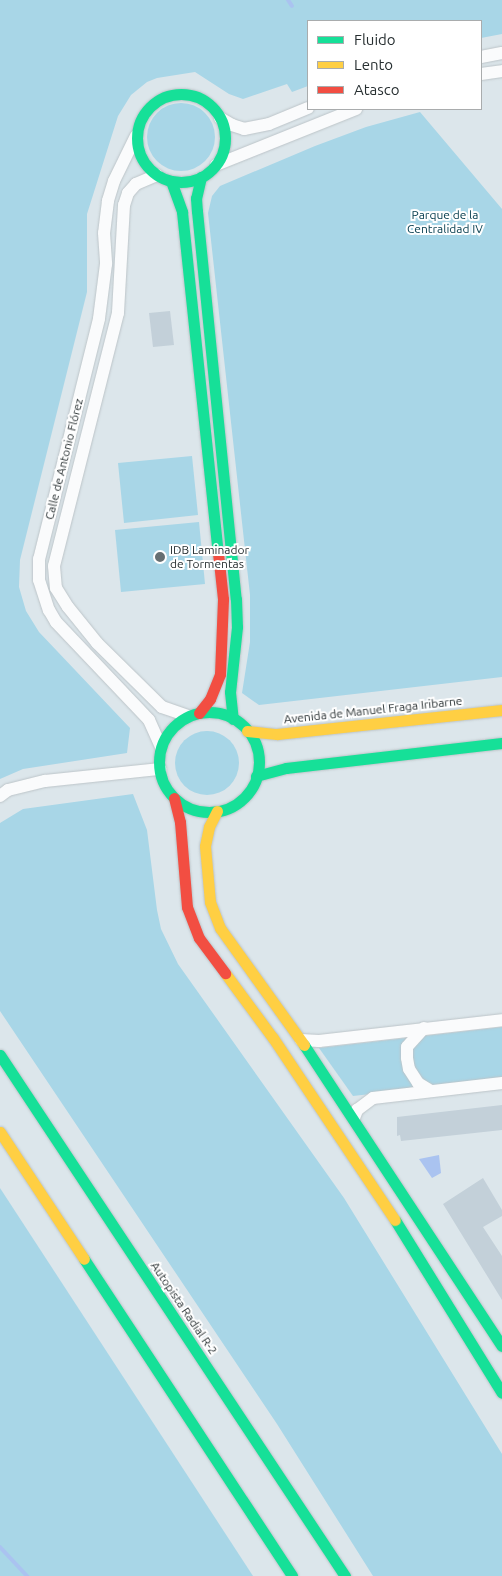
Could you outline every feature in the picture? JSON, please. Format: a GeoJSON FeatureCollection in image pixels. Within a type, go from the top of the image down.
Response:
{"type":"FeatureCollection","features":[{"type":"Feature","properties":{"kind":"main road"},"geometry":{"type":"LineString","coordinates":[[181,94],[200,98],[208,103],[220,118],[224,142],[222,154],[216,165],[201,178],[186,182],[171,181],[157,175],[142,159],[136,136],[143,114],[160,99],[181,94]]}},
{"type":"Feature","properties":{"kind":"main road"},"geometry":{"type":"LineString","coordinates":[[201,178],[196,198],[197,211],[236,599],[237,627],[230,692],[233,719]]}},
{"type":"Feature","properties":{"kind":"main road"},"geometry":{"type":"LineString","coordinates":[[171,181],[182,212],[223,599],[220,674],[210,699],[194,715]]}},
{"type":"Feature","properties":{"kind":"main road","name":"Avenida de Manuel Fraga Iribarne"},"geometry":{"type":"LineString","coordinates":[[247,730],[277,734],[502,710]]}},
{"type":"Feature","properties":{"kind":"main road"},"geometry":{"type":"LineString","coordinates":[[214,712],[233,719],[247,730],[257,752],[256,776],[251,789],[242,800],[230,807],[217,811],[203,812],[191,808],[174,798],[167,790],[160,769],[161,747],[167,734],[176,724],[194,715],[214,712]]}},
{"type":"Feature","properties":{"kind":"main road"},"geometry":{"type":"LineString","coordinates":[[256,776],[286,768],[502,743]]}},
{"type":"Feature","properties":{"kind":"main road"},"geometry":{"type":"LineString","coordinates":[[174,798],[180,822],[187,907],[199,938],[273,1038],[372,1183],[502,1393]]}},
{"type":"Feature","properties":{"kind":"main road"},"geometry":{"type":"LineString","coordinates":[[217,811],[209,827],[205,846],[208,888],[213,914],[220,928],[301,1040],[354,1118],[502,1346]]}},
{"type":"Feature","properties":{"kind":"main road","name":"Autopista Radial R-2"},"geometry":{"type":"LineString","coordinates":[[0,1055],[344,1576]]}},
{"type":"Feature","properties":{"kind":"main road"},"geometry":{"type":"LineString","coordinates":[[0,1132],[292,1576]]}},
{"type":"Feature","properties":{"kind":"street"},"geometry":{"type":"LineString","coordinates":[[482,57],[502,53]]}},
{"type":"Feature","properties":{"kind":"street"},"geometry":{"type":"LineString","coordinates":[[482,74],[502,71]]}},
{"type":"Feature","properties":{"kind":"street"},"geometry":{"type":"LineString","coordinates":[[220,118],[232,126],[244,129],[268,124],[307,108]]}},
{"type":"Feature","properties":{"kind":"street"},"geometry":{"type":"LineString","coordinates":[[216,165],[354,110]]}},
{"type":"Feature","properties":{"kind":"street","name":"Calle de Antonio Flórez"},"geometry":{"type":"LineString","coordinates":[[136,136],[114,181],[108,201],[104,233],[106,264],[101,312],[39,559],[39,580],[49,610],[56,622],[149,720],[161,747]]}},
{"type":"Feature","properties":{"kind":"street","name":"Calle de Antonio Flórez"},"geometry":{"type":"LineString","coordinates":[[157,175],[136,184],[128,193],[124,205],[118,313],[54,566],[56,588],[68,607],[97,642],[162,707],[194,715]]}},
{"type":"Feature","properties":{"kind":"street"},"geometry":{"type":"LineString","coordinates":[[0,796],[8,790],[45,781],[160,769]]}},
{"type":"Feature","properties":{"kind":"street"},"geometry":{"type":"LineString","coordinates":[[301,1040],[318,1041],[502,1020]]}},
{"type":"Feature","properties":{"kind":"street"},"geometry":{"type":"LineString","coordinates":[[424,1028],[408,1047],[407,1058],[409,1069],[418,1083],[431,1091]]}},
{"type":"Feature","properties":{"kind":"street"},"geometry":{"type":"LineString","coordinates":[[354,1118],[357,1110],[374,1098],[502,1083]]}},
{"type":"Feature","properties":{"kind":"green space"},"geometry":{"type":"Polygon","coordinates":[[[0,0],[502,0],[502,34],[482,38],[482,20],[307,20],[307,86],[292,92],[287,84],[243,99],[229,94],[195,72],[157,78],[147,82],[131,95],[118,116],[87,214],[87,292],[20,560],[19,587],[26,611],[39,632],[130,728],[127,753],[23,769],[0,779],[0,0]]]}},
{"type":"Feature","properties":{"kind":"green space"},"geometry":{"type":"Polygon","coordinates":[[[174,103],[188,103],[200,108],[210,118],[215,130],[215,144],[210,156],[200,166],[188,171],[174,171],[162,166],[152,156],[147,144],[147,130],[152,118],[162,108],[174,103]]]}},
{"type":"Feature","properties":{"kind":"green space","name":"Parque de la Centralidad IV"},"geometry":{"type":"Polygon","coordinates":[[[420,112],[502,209],[502,677],[259,705],[242,693],[250,642],[250,595],[208,213],[212,196],[220,186],[315,146],[366,127],[420,112]]]}},
{"type":"Feature","properties":{"kind":"green space","name":"IDB Laminador de Tormentas"},"geometry":{"type":"Polygon","coordinates":[[[192,456],[198,515],[124,523],[118,463],[192,456]]]}},
{"type":"Feature","properties":{"kind":"green space","name":"IDB Laminador de Tormentas"},"geometry":{"type":"Polygon","coordinates":[[[199,522],[205,584],[121,592],[115,530],[199,522]]]}},
{"type":"Feature","properties":{"kind":"green space"},"geometry":{"type":"Polygon","coordinates":[[[201,731],[213,731],[230,740],[237,751],[239,763],[237,775],[230,786],[213,795],[201,795],[189,790],[180,781],[175,769],[175,757],[180,745],[189,736],[201,731]]]}},
{"type":"Feature","properties":{"kind":"green space"},"geometry":{"type":"Polygon","coordinates":[[[133,794],[147,830],[161,929],[178,964],[344,1198],[502,1454],[502,1576],[373,1576],[277,1424],[0,1011],[0,823],[23,809],[133,794]]]}},
{"type":"Feature","properties":{"kind":"green space"},"geometry":{"type":"Polygon","coordinates":[[[502,1027],[502,1079],[353,1096],[319,1048],[502,1027]]]}},
{"type":"Feature","properties":{"kind":"green space"},"geometry":{"type":"Polygon","coordinates":[[[0,1188],[253,1576],[0,1576],[0,1188]]]}},
{"type":"Feature","properties":{"kind":"shaded area"},"geometry":{"type":"Polygon","coordinates":[[[439,1155],[441,1173],[432,1178],[419,1159],[439,1155]]]}},
{"type":"Feature","properties":{"kind":"building"},"geometry":{"type":"Polygon","coordinates":[[[170,311],[174,345],[153,347],[149,313],[170,311]]]}},
{"type":"Feature","properties":{"kind":"building"},"geometry":{"type":"Polygon","coordinates":[[[502,1105],[502,1130],[401,1141],[400,1135],[397,1136],[397,1117],[502,1105]]]}},
{"type":"Feature","properties":{"kind":"building"},"geometry":{"type":"Polygon","coordinates":[[[483,1178],[502,1210],[502,1216],[483,1227],[502,1256],[502,1300],[443,1204],[483,1178]]]}},
{"type":"Feature","properties":{"kind":"waterway"},"geometry":{"type":"LineString","coordinates":[[288,0],[292,6]]}},
{"type":"Feature","properties":{"kind":"waterway"},"geometry":{"type":"LineString","coordinates":[[0,1547],[27,1576]]}},
{"type":"Feature","properties":{"kind":"traffic: fast"},"geometry":{"type":"LineString","coordinates":[[181,94],[198,97],[212,107],[222,121],[225,138],[222,155],[212,169],[198,179],[181,182],[164,179],[150,169],[140,155],[137,138],[140,121],[150,107],[164,97],[181,94]]}},
{"type":"Feature","properties":{"kind":"traffic: fast"},"geometry":{"type":"LineString","coordinates":[[201,177],[196,198],[197,211],[236,599],[237,627],[230,692],[233,719]]}},
{"type":"Feature","properties":{"kind":"traffic: fast"},"geometry":{"type":"LineString","coordinates":[[171,181],[182,212],[218,553]]}},
{"type":"Feature","properties":{"kind":"traffic: fast"},"geometry":{"type":"LineString","coordinates":[[209,712],[228,716],[244,727],[255,743],[259,762],[255,781],[244,797],[228,808],[209,812],[190,808],[174,797],[163,781],[159,762],[163,743],[174,727],[190,716],[209,712]]}},
{"type":"Feature","properties":{"kind":"traffic: fast"},"geometry":{"type":"LineString","coordinates":[[256,776],[286,768],[502,743]]}},
{"type":"Feature","properties":{"kind":"traffic: fast"},"geometry":{"type":"LineString","coordinates":[[304,1045],[502,1346]]}},
{"type":"Feature","properties":{"kind":"traffic: fast"},"geometry":{"type":"LineString","coordinates":[[0,1055],[345,1576]]}},
{"type":"Feature","properties":{"kind":"traffic: fast"},"geometry":{"type":"LineString","coordinates":[[395,1220],[502,1393]]}},
{"type":"Feature","properties":{"kind":"traffic: fast"},"geometry":{"type":"LineString","coordinates":[[84,1259],[292,1576]]}},
{"type":"Feature","properties":{"kind":"traffic: slow"},"geometry":{"type":"LineString","coordinates":[[247,731],[277,734],[502,710]]}},
{"type":"Feature","properties":{"kind":"traffic: slow"},"geometry":{"type":"LineString","coordinates":[[217,811],[209,827],[205,846],[210,902],[220,928],[304,1045]]}},
{"type":"Feature","properties":{"kind":"traffic: slow"},"geometry":{"type":"LineString","coordinates":[[225,973],[273,1038],[395,1220]]}},
{"type":"Feature","properties":{"kind":"traffic: slow"},"geometry":{"type":"LineString","coordinates":[[0,1132],[84,1259]]}},
{"type":"Feature","properties":{"kind":"traffic: jam"},"geometry":{"type":"LineString","coordinates":[[199,713],[210,699],[220,674],[223,599],[218,553]]}},
{"type":"Feature","properties":{"kind":"traffic: jam"},"geometry":{"type":"LineString","coordinates":[[174,798],[180,822],[187,907],[199,938],[225,973]]}},
{"type":"Feature","properties":{"kind":"place","name":"IDB Laminador de Tormentas"},"geometry":{"type":"Point","coordinates":[160,557]}}]}
